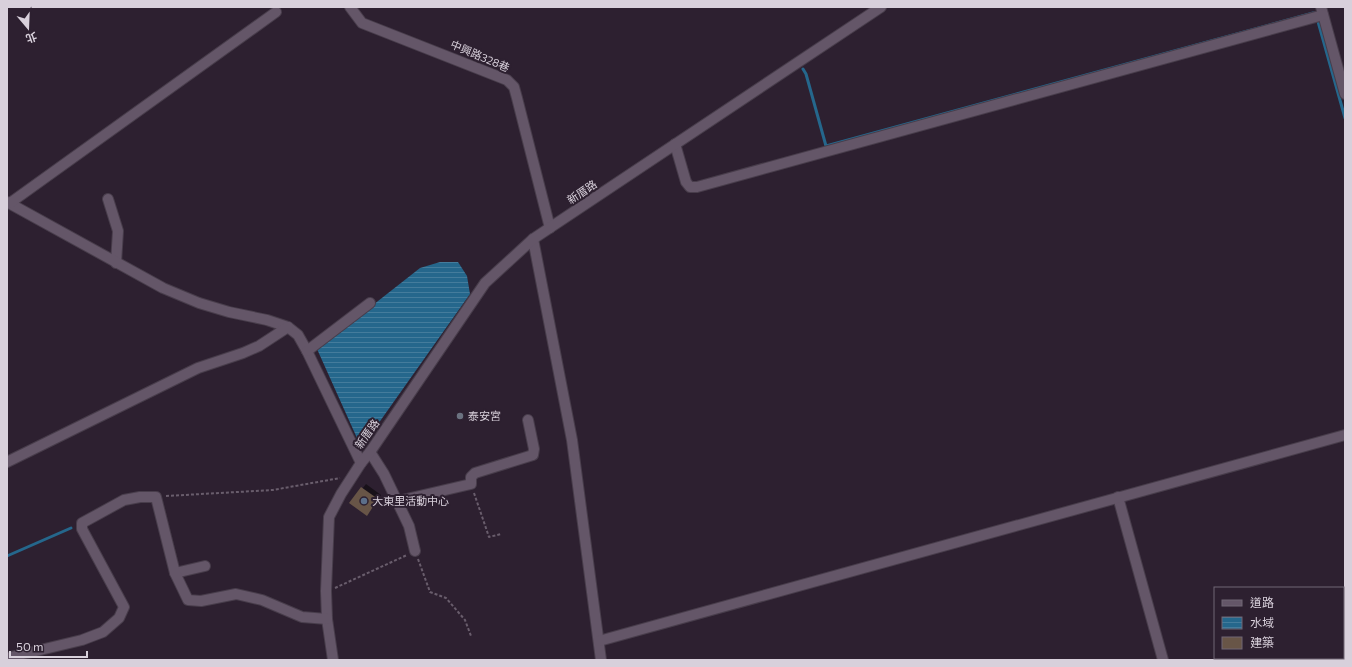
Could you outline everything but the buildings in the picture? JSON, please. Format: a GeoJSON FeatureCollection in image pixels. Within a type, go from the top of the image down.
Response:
{"type":"FeatureCollection","features":[{"type":"Feature","properties":{"kind":"street","name":"中興路328巷"},"geometry":{"type":"LineString","coordinates":[[350,7],[362,22],[507,80],[514,87],[550,228]]}},
{"type":"Feature","properties":{"kind":"street","name":"新厝路"},"geometry":{"type":"LineString","coordinates":[[334,660],[327,619],[326,592],[329,517],[352,474],[370,452],[485,283],[533,239],[881,7]]}},
{"type":"Feature","properties":{"kind":"street"},"geometry":{"type":"LineString","coordinates":[[676,144],[686,182],[690,187],[696,187],[1322,11],[1345,94]]}},
{"type":"Feature","properties":{"kind":"street"},"geometry":{"type":"LineString","coordinates":[[276,12],[8,203],[163,288],[184,297],[229,312],[267,320],[288,327],[298,335],[307,351],[361,463]]}},
{"type":"Feature","properties":{"kind":"street"},"geometry":{"type":"LineString","coordinates":[[108,198],[118,231],[116,263]]}},
{"type":"Feature","properties":{"kind":"street"},"geometry":{"type":"LineString","coordinates":[[533,239],[572,440],[602,660]]}},
{"type":"Feature","properties":{"kind":"street"},"geometry":{"type":"LineString","coordinates":[[307,351],[370,304]]}},
{"type":"Feature","properties":{"kind":"street"},"geometry":{"type":"LineString","coordinates":[[7,462],[198,368],[259,346],[288,327]]}},
{"type":"Feature","properties":{"kind":"street"},"geometry":{"type":"LineString","coordinates":[[398,501],[471,484],[471,477],[475,473],[533,456],[534,449],[528,420]]}},
{"type":"Feature","properties":{"kind":"street"},"geometry":{"type":"LineString","coordinates":[[599,642],[1345,435]]}},
{"type":"Feature","properties":{"kind":"street"},"geometry":{"type":"LineString","coordinates":[[370,452],[384,474],[398,501],[409,526],[415,551]]}},
{"type":"Feature","properties":{"kind":"street"},"geometry":{"type":"LineString","coordinates":[[7,658],[82,640],[104,632],[119,618],[124,607],[82,529],[82,523],[124,500],[140,497],[156,497],[175,573],[188,600],[201,601],[236,594],[262,600],[302,617],[327,619]]}},
{"type":"Feature","properties":{"kind":"street"},"geometry":{"type":"LineString","coordinates":[[1118,497],[1163,660]]}},
{"type":"Feature","properties":{"kind":"street"},"geometry":{"type":"LineString","coordinates":[[175,573],[205,566]]}},
{"type":"Feature","properties":{"kind":"path"},"geometry":{"type":"LineString","coordinates":[[156,497],[274,490],[329,480],[352,474]]}},
{"type":"Feature","properties":{"kind":"path"},"geometry":{"type":"LineString","coordinates":[[471,484],[489,537],[501,534]]}},
{"type":"Feature","properties":{"kind":"path"},"geometry":{"type":"LineString","coordinates":[[326,592],[415,551],[430,592],[446,598],[465,620],[472,636]]}},
{"type":"Feature","properties":{"kind":"water"},"geometry":{"type":"Polygon","coordinates":[[[440,262],[458,262],[467,276],[470,294],[366,441],[357,438],[317,349],[420,268],[440,262]]]}},
{"type":"Feature","properties":{"kind":"waterway"},"geometry":{"type":"LineString","coordinates":[[803,69],[806,74],[826,146],[1315,13]]}},
{"type":"Feature","properties":{"kind":"waterway"},"geometry":{"type":"LineString","coordinates":[[1317,18],[1345,118]]}},
{"type":"Feature","properties":{"kind":"waterway"},"geometry":{"type":"LineString","coordinates":[[7,556],[71,528]]}},
{"type":"Feature","properties":{"kind":"place","name":"泰安宮"},"geometry":{"type":"Point","coordinates":[460,416]}},
{"type":"Feature","properties":{"kind":"place","name":"大東里活動中心"},"geometry":{"type":"Point","coordinates":[364,501]}}]}
